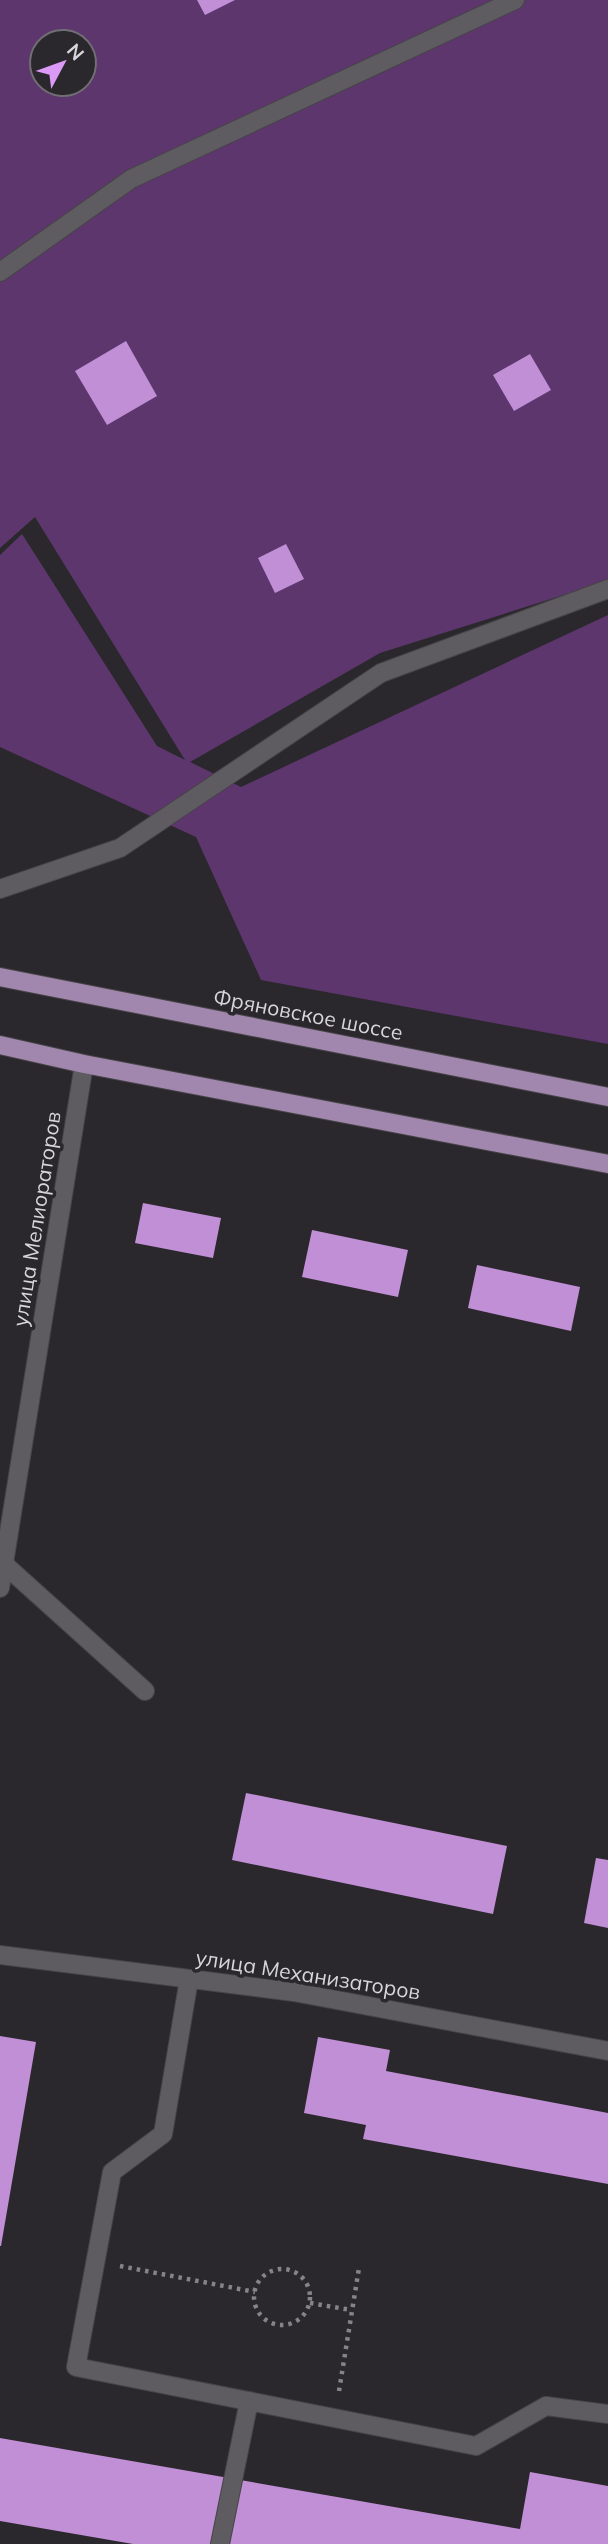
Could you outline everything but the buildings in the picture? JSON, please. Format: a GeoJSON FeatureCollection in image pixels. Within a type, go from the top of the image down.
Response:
{"type":"FeatureCollection","features":[{"type":"Feature","properties":{"kind":"main road","name":"Фряновское шоссе"},"geometry":{"type":"LineString","coordinates":[[0,977],[608,1097]]}},
{"type":"Feature","properties":{"kind":"main road"},"geometry":{"type":"LineString","coordinates":[[0,1045],[84,1064],[608,1164]]}},
{"type":"Feature","properties":{"kind":"street"},"geometry":{"type":"LineString","coordinates":[[0,272],[131,179],[515,0]]}},
{"type":"Feature","properties":{"kind":"street"},"geometry":{"type":"LineString","coordinates":[[0,889],[120,848],[381,673],[608,589]]}},
{"type":"Feature","properties":{"kind":"street","name":"улица Мелиораторов"},"geometry":{"type":"LineString","coordinates":[[0,1588],[84,1064]]}},
{"type":"Feature","properties":{"kind":"street"},"geometry":{"type":"LineString","coordinates":[[5,1565],[145,1691]]}},
{"type":"Feature","properties":{"kind":"street","name":"улица Механизаторов"},"geometry":{"type":"LineString","coordinates":[[0,1955],[294,1992],[608,2051]]}},
{"type":"Feature","properties":{"kind":"street"},"geometry":{"type":"LineString","coordinates":[[189,1979],[163,2134],[113,2172],[76,2367],[476,2446],[546,2406],[608,2414]]}},
{"type":"Feature","properties":{"kind":"street"},"geometry":{"type":"LineString","coordinates":[[220,2544],[249,2401]]}},
{"type":"Feature","properties":{"kind":"path"},"geometry":{"type":"LineString","coordinates":[[95,2262],[255,2291]]}},
{"type":"Feature","properties":{"kind":"path"},"geometry":{"type":"LineString","coordinates":[[281,2268],[290,2269],[298,2273],[309,2286],[310,2303],[300,2320],[288,2325],[274,2324],[259,2313],[255,2303],[257,2284],[266,2273],[281,2268]]}},
{"type":"Feature","properties":{"kind":"path"},"geometry":{"type":"LineString","coordinates":[[335,2418],[359,2268]]}},
{"type":"Feature","properties":{"kind":"path"},"geometry":{"type":"LineString","coordinates":[[310,2303],[351,2310]]}},
{"type":"Feature","properties":{"kind":"shaded area"},"geometry":{"type":"Polygon","coordinates":[[[0,0],[608,0],[608,581],[380,653],[190,762],[241,787],[608,615],[608,1044],[261,980],[196,837],[0,747],[0,555],[22,534],[157,746],[185,760],[35,517],[0,548],[0,0]]]}}]}
